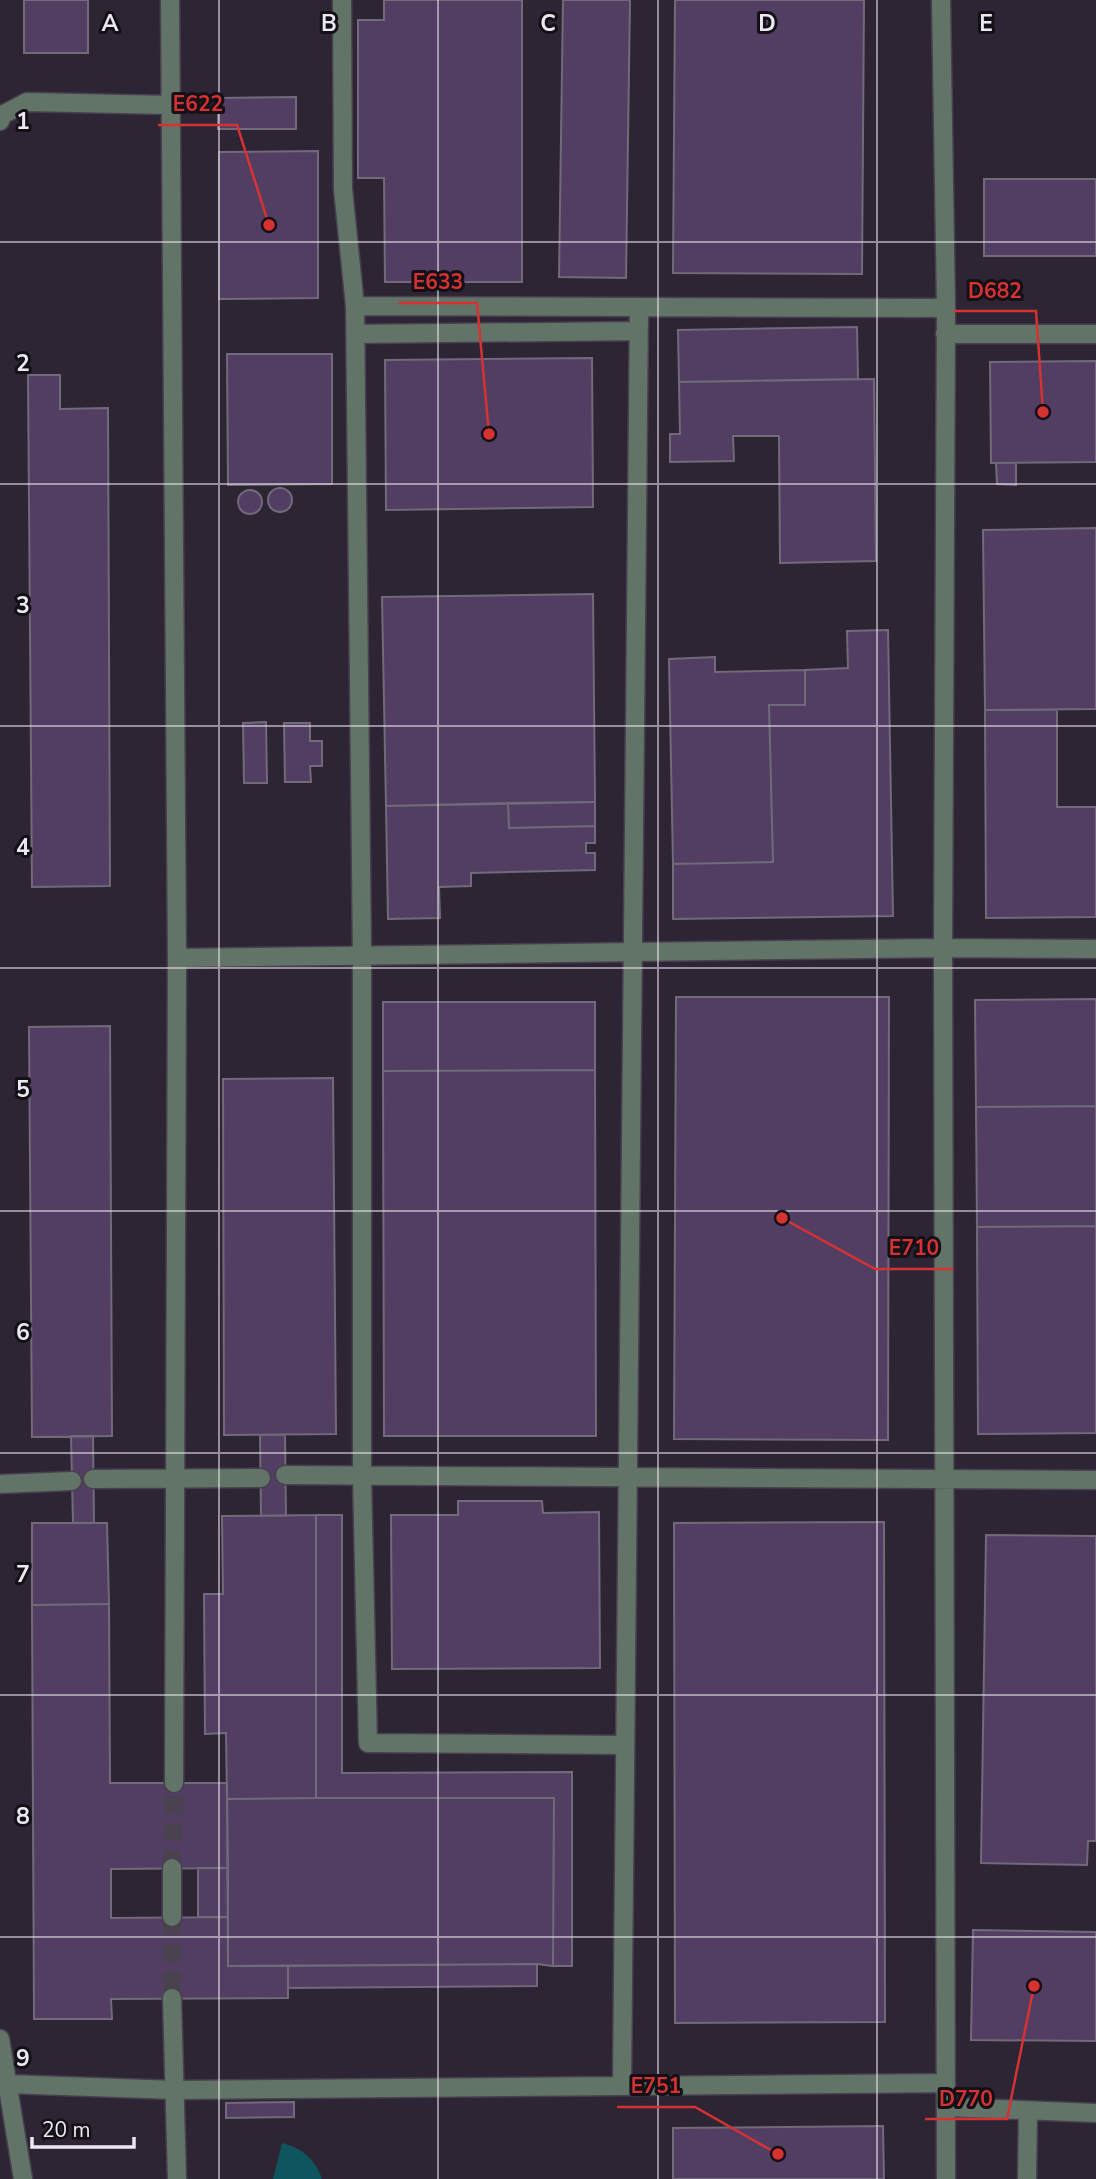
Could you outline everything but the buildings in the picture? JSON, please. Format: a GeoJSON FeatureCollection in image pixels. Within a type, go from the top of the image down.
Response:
{"type":"FeatureCollection","features":[{"type":"Feature","properties":{"kind":"street"},"geometry":{"type":"LineString","coordinates":[[170,0],[177,958],[174,1783]]}},
{"type":"Feature","properties":{"kind":"street"},"geometry":{"type":"LineString","coordinates":[[342,0],[343,189],[355,306],[362,956],[362,1476],[368,1743],[625,1745]]}},
{"type":"Feature","properties":{"kind":"street"},"geometry":{"type":"LineString","coordinates":[[941,0],[946,307],[943,948],[946,2179]]}},
{"type":"Feature","properties":{"kind":"street"},"geometry":{"type":"LineString","coordinates":[[0,121],[2,116],[27,102],[171,105]]}},
{"type":"Feature","properties":{"kind":"street"},"geometry":{"type":"LineString","coordinates":[[355,306],[946,307]]}},
{"type":"Feature","properties":{"kind":"street"},"geometry":{"type":"LineString","coordinates":[[622,2086],[639,307]]}},
{"type":"Feature","properties":{"kind":"street"},"geometry":{"type":"LineString","coordinates":[[355,334],[638,331]]}},
{"type":"Feature","properties":{"kind":"street"},"geometry":{"type":"LineString","coordinates":[[946,334],[1096,334]]}},
{"type":"Feature","properties":{"kind":"street"},"geometry":{"type":"LineString","coordinates":[[177,958],[1096,948]]}},
{"type":"Feature","properties":{"kind":"street"},"geometry":{"type":"LineString","coordinates":[[285,1475],[1096,1480]]}},
{"type":"Feature","properties":{"kind":"street"},"geometry":{"type":"LineString","coordinates":[[93,1479],[261,1478]]}},
{"type":"Feature","properties":{"kind":"street"},"geometry":{"type":"LineString","coordinates":[[0,1484],[72,1481]]}},
{"type":"Feature","properties":{"kind":"street"},"geometry":{"type":"LineString","coordinates":[[172,1868],[172,1917]]}},
{"type":"Feature","properties":{"kind":"street"},"geometry":{"type":"LineString","coordinates":[[173,1998],[177,2179]]}},
{"type":"Feature","properties":{"kind":"street"},"geometry":{"type":"LineString","coordinates":[[0,2039],[23,2179]]}},
{"type":"Feature","properties":{"kind":"street"},"geometry":{"type":"LineString","coordinates":[[7,2084],[175,2090],[946,2083]]}},
{"type":"Feature","properties":{"kind":"street"},"geometry":{"type":"LineString","coordinates":[[946,2107],[1096,2113]]}},
{"type":"Feature","properties":{"kind":"street"},"geometry":{"type":"LineString","coordinates":[[1027,2179],[1028,2111]]}},
{"type":"Feature","properties":{"kind":"water"},"geometry":{"type":"Polygon","coordinates":[[[282,2143],[307,2155],[322,2179],[273,2179],[282,2143]]]}},
{"type":"Feature","properties":{"kind":"tunnel"},"geometry":{"type":"LineString","coordinates":[[172,1868],[174,1783]]}},
{"type":"Feature","properties":{"kind":"tunnel"},"geometry":{"type":"LineString","coordinates":[[172,1917],[172,1998]]}},
{"type":"Feature","properties":{"kind":"place","name":"E622"},"geometry":{"type":"Point","coordinates":[269,225]}},
{"type":"Feature","properties":{"kind":"place","name":"D682"},"geometry":{"type":"Point","coordinates":[1043,412]}},
{"type":"Feature","properties":{"kind":"place","name":"E633"},"geometry":{"type":"Point","coordinates":[489,434]}},
{"type":"Feature","properties":{"kind":"place","name":"E710"},"geometry":{"type":"Point","coordinates":[782,1218]}},
{"type":"Feature","properties":{"kind":"place","name":"D770"},"geometry":{"type":"Point","coordinates":[1034,1986]}},
{"type":"Feature","properties":{"kind":"place","name":"E751"},"geometry":{"type":"Point","coordinates":[778,2154]}}]}
